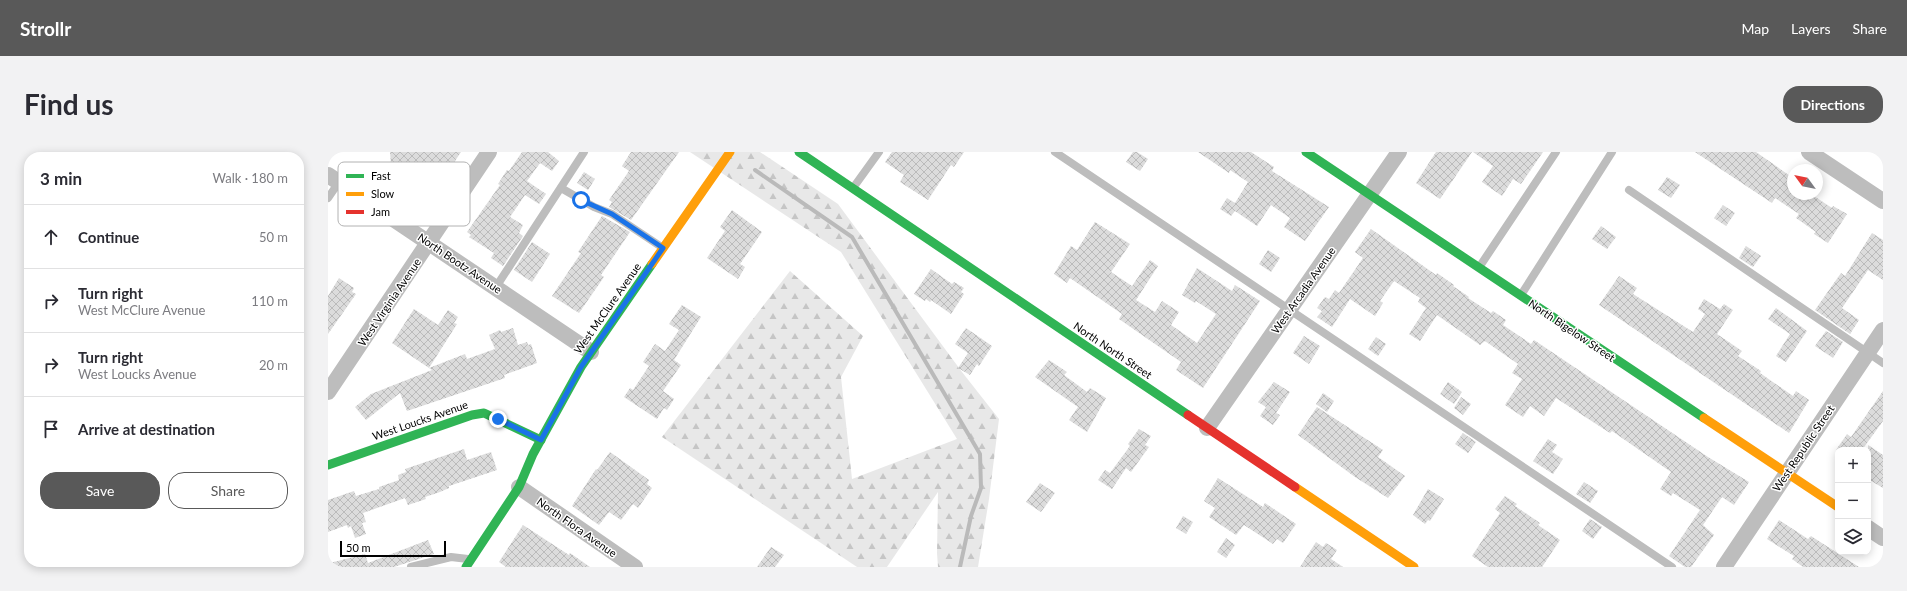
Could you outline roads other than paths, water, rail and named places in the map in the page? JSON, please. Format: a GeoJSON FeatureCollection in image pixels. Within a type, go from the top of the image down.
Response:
{"type":"FeatureCollection","features":[{"type":"Feature","properties":{"kind":"street","name":"West Virginia Avenue"},"geometry":{"type":"LineString","coordinates":[[470,181],[489,152]]}},
{"type":"Feature","properties":{"kind":"street","name":"West McClure Avenue"},"geometry":{"type":"LineString","coordinates":[[468,563],[519,488],[541,440],[591,352],[730,152]]}},
{"type":"Feature","properties":{"kind":"street","name":"North North Street"},"geometry":{"type":"LineString","coordinates":[[799,152],[1414,567]]}},
{"type":"Feature","properties":{"kind":"street","name":"North Bigelow Street"},"geometry":{"type":"LineString","coordinates":[[1306,152],[1835,506]]}},
{"type":"Feature","properties":{"kind":"street","name":"West Arcadia Avenue"},"geometry":{"type":"LineString","coordinates":[[1207,428],[1399,152]]}},
{"type":"Feature","properties":{"kind":"street"},"geometry":{"type":"LineString","coordinates":[[1809,152],[1883,201]]}},
{"type":"Feature","properties":{"kind":"street","name":"North Bootz Avenue"},"geometry":{"type":"LineString","coordinates":[[406,226],[591,352]]}},
{"type":"Feature","properties":{"kind":"street","name":"West Virginia Avenue"},"geometry":{"type":"LineString","coordinates":[[328,392],[440,226]]}},
{"type":"Feature","properties":{"kind":"street","name":"West Republic Street"},"geometry":{"type":"LineString","coordinates":[[1724,567],[1883,330]]}},
{"type":"Feature","properties":{"kind":"street","name":"West Loucks Avenue"},"geometry":{"type":"LineString","coordinates":[[328,464],[472,415],[484,413],[541,440]]}},
{"type":"Feature","properties":{"kind":"street","name":"North Flora Avenue"},"geometry":{"type":"LineString","coordinates":[[519,488],[635,567]]}},
{"type":"Feature","properties":{"kind":"street"},"geometry":{"type":"LineString","coordinates":[[1871,530],[1883,538]]}},
{"type":"Feature","properties":{"kind":"lane"},"geometry":{"type":"LineString","coordinates":[[496,287],[584,152]]}},
{"type":"Feature","properties":{"kind":"lane"},"geometry":{"type":"LineString","coordinates":[[853,189],[879,152]]}},
{"type":"Feature","properties":{"kind":"lane"},"geometry":{"type":"LineString","coordinates":[[1055,152],[1672,567]]}},
{"type":"Feature","properties":{"kind":"lane"},"geometry":{"type":"LineString","coordinates":[[1479,268],[1556,152]]}},
{"type":"Feature","properties":{"kind":"lane"},"geometry":{"type":"LineString","coordinates":[[1521,296],[1612,152]]}},
{"type":"Feature","properties":{"kind":"lane"},"geometry":{"type":"LineString","coordinates":[[328,198],[333,178]]}},
{"type":"Feature","properties":{"kind":"lane"},"geometry":{"type":"LineString","coordinates":[[561,188],[594,207],[612,214],[663,248]]}},
{"type":"Feature","properties":{"kind":"lane"},"geometry":{"type":"LineString","coordinates":[[1629,190],[1883,364]]}},
{"type":"Feature","properties":{"kind":"lane"},"geometry":{"type":"LineString","coordinates":[[411,567],[451,557],[468,563]]}},
{"type":"Feature","properties":{"kind":"waterway"},"geometry":{"type":"LineString","coordinates":[[755,170],[852,237],[980,454],[981,488],[971,516],[960,567]]}}]}
